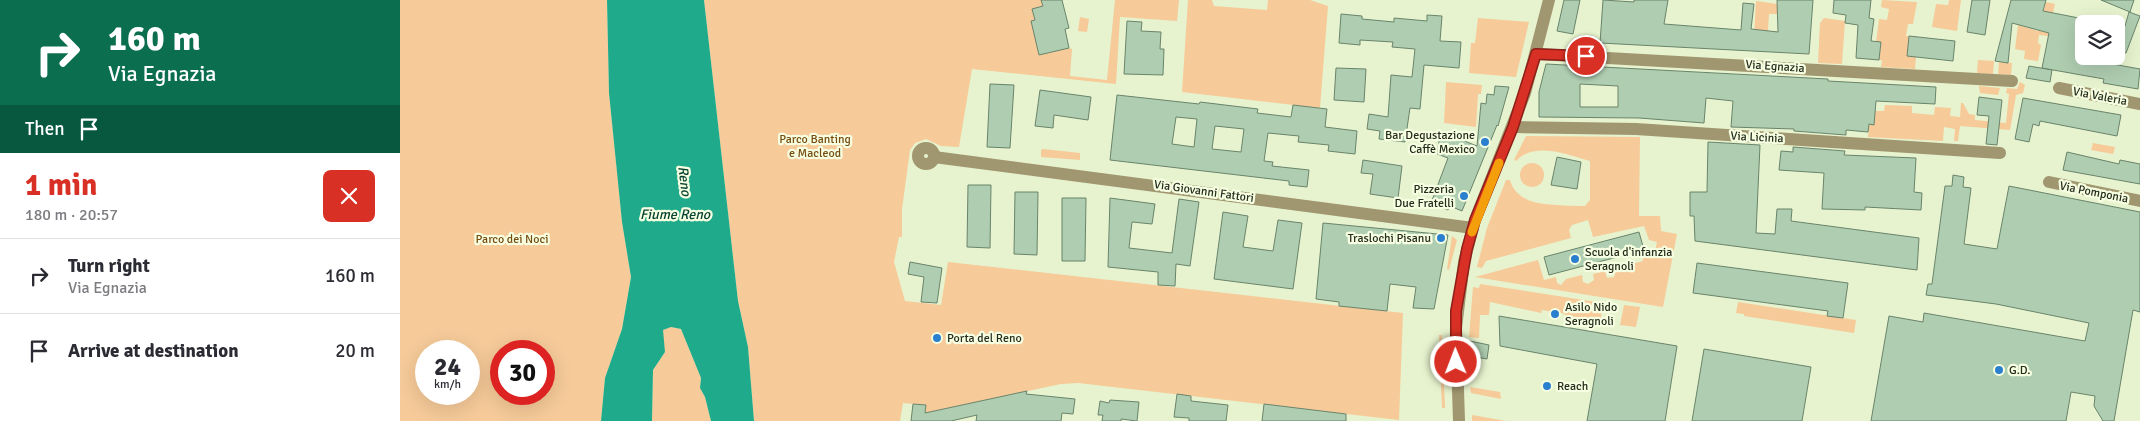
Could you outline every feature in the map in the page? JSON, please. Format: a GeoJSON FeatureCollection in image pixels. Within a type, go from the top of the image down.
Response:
{"type":"FeatureCollection","features":[{"type":"Feature","properties":{"kind":"street"},"geometry":{"type":"LineString","coordinates":[[1459,421],[1456,311],[1464,262],[1473,228],[1513,127],[1536,54],[1549,0]]}},
{"type":"Feature","properties":{"kind":"street","name":"Via Egnazia"},"geometry":{"type":"LineString","coordinates":[[1536,54],[2012,81]]}},
{"type":"Feature","properties":{"kind":"street","name":"Via Valeria"},"geometry":{"type":"LineString","coordinates":[[2059,88],[2140,104]]}},
{"type":"Feature","properties":{"kind":"street","name":"Via Licinia"},"geometry":{"type":"LineString","coordinates":[[1513,127],[1663,131],[2000,153]]}},
{"type":"Feature","properties":{"kind":"street","name":"Via Giovanni Fattori"},"geometry":{"type":"LineString","coordinates":[[934,157],[1473,228]]}},
{"type":"Feature","properties":{"kind":"street","name":"Via Pomponia"},"geometry":{"type":"LineString","coordinates":[[2049,182],[2140,201]]}},
{"type":"Feature","properties":{"kind":"green space","name":"Parco dei Noci"},"geometry":{"type":"Polygon","coordinates":[[[400,0],[607,0],[609,93],[622,222],[631,277],[622,329],[605,378],[601,421],[400,421],[400,0]]]}},
{"type":"Feature","properties":{"kind":"green space","name":"Parco Banting e Macleod"},"geometry":{"type":"Polygon","coordinates":[[[704,0],[1041,0],[1043,6],[1033,9],[1035,20],[1031,21],[1039,55],[1069,48],[1072,49],[1070,76],[1107,80],[1115,0],[1179,0],[1177,21],[1120,17],[1116,84],[972,69],[959,147],[941,146],[926,139],[915,143],[910,150],[902,209],[902,237],[899,237],[894,262],[905,301],[941,305],[948,262],[1403,313],[1399,420],[1078,383],[1061,384],[925,413],[926,405],[903,403],[900,421],[754,421],[748,347],[738,301],[704,0]]]}},
{"type":"Feature","properties":{"kind":"green space"},"geometry":{"type":"Polygon","coordinates":[[[1188,0],[1212,0],[1214,6],[1267,10],[1268,0],[1310,0],[1328,6],[1320,108],[1182,92],[1188,0]]]}},
{"type":"Feature","properties":{"kind":"green space"},"geometry":{"type":"Polygon","coordinates":[[[1882,0],[1917,2],[1913,24],[1908,24],[1906,36],[1909,36],[1916,57],[1915,69],[1881,67],[1882,60],[1879,60],[1881,42],[1876,42],[1879,19],[1887,20],[1889,9],[1881,7],[1882,0]]]}},
{"type":"Feature","properties":{"kind":"green space"},"geometry":{"type":"Polygon","coordinates":[[[1949,0],[1961,0],[1957,31],[1932,27],[1936,4],[1948,5],[1949,0]]]}},
{"type":"Feature","properties":{"kind":"green space"},"geometry":{"type":"Polygon","coordinates":[[[1756,1],[1777,4],[1777,14],[1769,14],[1768,31],[1754,36],[1756,1]]]}},
{"type":"Feature","properties":{"kind":"green space"},"geometry":{"type":"Polygon","coordinates":[[[2046,2],[2055,4],[2048,36],[2039,35],[2038,43],[2041,45],[2038,61],[2024,59],[2025,51],[2015,49],[2018,25],[2038,31],[2046,2]]]}},
{"type":"Feature","properties":{"kind":"green space"},"geometry":{"type":"Polygon","coordinates":[[[1080,17],[1089,19],[1087,32],[1078,31],[1080,17]]]}},
{"type":"Feature","properties":{"kind":"green space"},"geometry":{"type":"Polygon","coordinates":[[[1478,18],[1529,22],[1516,77],[1469,73],[1471,43],[1475,43],[1478,18]]]}},
{"type":"Feature","properties":{"kind":"green space"},"geometry":{"type":"Polygon","coordinates":[[[1824,18],[1845,21],[1842,64],[1818,63],[1820,23],[1824,18]]]}},
{"type":"Feature","properties":{"kind":"green space"},"geometry":{"type":"Polygon","coordinates":[[[1978,60],[1994,61],[1993,74],[1977,73],[1978,60]]]}},
{"type":"Feature","properties":{"kind":"green space"},"geometry":{"type":"Polygon","coordinates":[[[1999,62],[2012,63],[2011,75],[1998,74],[1999,62]]]}},
{"type":"Feature","properties":{"kind":"green space"},"geometry":{"type":"Polygon","coordinates":[[[1446,82],[1482,85],[1481,94],[1478,94],[1476,127],[1444,123],[1446,82]]]}},
{"type":"Feature","properties":{"kind":"green space"},"geometry":{"type":"Polygon","coordinates":[[[2020,82],[2025,85],[2023,93],[2016,95],[2010,130],[1960,126],[1958,141],[1954,141],[1955,129],[1944,127],[1943,141],[1868,137],[1869,124],[1874,124],[1875,111],[1884,111],[1885,105],[1912,106],[1912,113],[1934,115],[1935,107],[1951,108],[1950,116],[1960,117],[1961,103],[1963,103],[1969,114],[1975,115],[1975,120],[2006,123],[2009,94],[2006,93],[2007,88],[2017,89],[2020,82]]]}},
{"type":"Feature","properties":{"kind":"green space"},"geometry":{"type":"Polygon","coordinates":[[[1979,86],[2000,88],[1998,95],[1980,93],[1979,86]]]}},
{"type":"Feature","properties":{"kind":"green space","name":"Scuola d'infanzia Seragnoli"},"geometry":{"type":"Polygon","coordinates":[[[1526,136],[1640,137],[1639,216],[1660,216],[1661,231],[1677,234],[1663,307],[1475,277],[1538,260],[1544,280],[1556,277],[1557,283],[1561,285],[1566,279],[1582,275],[1583,282],[1588,284],[1594,280],[1593,274],[1605,271],[1607,278],[1614,277],[1617,268],[1643,261],[1642,255],[1655,251],[1657,242],[1649,240],[1644,226],[1593,237],[1588,220],[1572,225],[1569,230],[1571,238],[1486,261],[1482,268],[1477,267],[1487,228],[1506,180],[1510,180],[1520,196],[1538,203],[1585,206],[1590,200],[1590,161],[1552,151],[1542,151],[1524,155],[1516,161],[1514,160],[1526,136]]]}},
{"type":"Feature","properties":{"kind":"green space"},"geometry":{"type":"Polygon","coordinates":[[[2093,143],[2115,147],[2113,154],[2091,150],[2093,143]]]}},
{"type":"Feature","properties":{"kind":"green space"},"geometry":{"type":"Polygon","coordinates":[[[1041,150],[1080,153],[1080,160],[1041,157],[1041,150]]]}},
{"type":"Feature","properties":{"kind":"green space"},"geometry":{"type":"Polygon","coordinates":[[[1532,163],[1540,167],[1544,175],[1540,183],[1532,187],[1524,183],[1520,175],[1524,167],[1532,163]]]}},
{"type":"Feature","properties":{"kind":"green space"},"geometry":{"type":"Polygon","coordinates":[[[1452,236],[1457,240],[1449,270],[1447,269],[1452,236]]]}},
{"type":"Feature","properties":{"kind":"green space"},"geometry":{"type":"Polygon","coordinates":[[[1480,284],[1603,303],[1600,323],[1565,317],[1565,314],[1542,310],[1541,313],[1490,302],[1489,315],[1480,315],[1479,338],[1469,337],[1473,287],[1479,288],[1480,284]]]}},
{"type":"Feature","properties":{"kind":"green space"},"geometry":{"type":"Polygon","coordinates":[[[1738,302],[1856,320],[1854,333],[1744,316],[1744,314],[1736,313],[1738,302]]]}},
{"type":"Feature","properties":{"kind":"green space"},"geometry":{"type":"Polygon","coordinates":[[[1624,305],[1640,307],[1636,327],[1620,325],[1624,305]]]}},
{"type":"Feature","properties":{"kind":"green space"},"geometry":{"type":"Polygon","coordinates":[[[671,327],[681,329],[701,378],[700,388],[705,397],[711,421],[652,421],[653,370],[665,352],[662,330],[671,327]]]}},
{"type":"Feature","properties":{"kind":"green space"},"geometry":{"type":"Polygon","coordinates":[[[1439,335],[1442,335],[1445,408],[1442,408],[1439,335]]]}},
{"type":"Feature","properties":{"kind":"green space"},"geometry":{"type":"Polygon","coordinates":[[[1470,387],[1500,392],[1501,399],[1471,393],[1470,387]]]}},
{"type":"Feature","properties":{"kind":"green space"},"geometry":{"type":"Polygon","coordinates":[[[1472,415],[1506,421],[1472,421],[1472,415]]]}},
{"type":"Feature","properties":{"kind":"water","name":"Fiume Reno"},"geometry":{"type":"Polygon","coordinates":[[[607,0],[704,0],[738,301],[748,347],[754,421],[711,421],[705,397],[700,388],[701,378],[681,329],[671,327],[663,330],[665,352],[653,370],[652,421],[601,421],[605,378],[622,329],[631,277],[622,222],[609,93],[607,0]]]}},
{"type":"Feature","properties":{"kind":"building"},"geometry":{"type":"Polygon","coordinates":[[[1041,0],[1062,0],[1069,28],[1065,29],[1069,48],[1039,55],[1031,21],[1035,20],[1032,9],[1043,6],[1041,0]]]}},
{"type":"Feature","properties":{"kind":"building"},"geometry":{"type":"Polygon","coordinates":[[[1564,0],[1580,0],[1573,34],[1557,31],[1564,0]]]}},
{"type":"Feature","properties":{"kind":"building"},"geometry":{"type":"Polygon","coordinates":[[[1603,0],[1634,2],[1634,0],[1668,0],[1664,24],[1741,30],[1743,3],[1754,4],[1751,29],[1778,32],[1777,0],[1813,0],[1809,54],[1600,43],[1603,0]]]}},
{"type":"Feature","properties":{"kind":"building"},"geometry":{"type":"Polygon","coordinates":[[[1834,0],[1871,0],[1869,18],[1874,19],[1871,41],[1881,42],[1879,60],[1856,58],[1858,25],[1845,23],[1846,15],[1833,13],[1834,0]]]}},
{"type":"Feature","properties":{"kind":"building"},"geometry":{"type":"Polygon","coordinates":[[[1972,0],[1990,0],[1985,35],[1967,32],[1972,0]]]}},
{"type":"Feature","properties":{"kind":"building"},"geometry":{"type":"Polygon","coordinates":[[[2011,0],[2046,0],[2043,11],[2075,17],[2075,65],[2118,65],[2140,69],[2138,89],[2103,83],[2104,79],[2042,68],[2049,33],[2012,23],[2008,63],[1995,61],[2011,0]]]}},
{"type":"Feature","properties":{"kind":"building"},"geometry":{"type":"Polygon","coordinates":[[[2101,0],[2134,0],[2130,12],[2101,0]]]}},
{"type":"Feature","properties":{"kind":"building"},"geometry":{"type":"Polygon","coordinates":[[[2129,12],[2140,16],[2126,53],[2125,53],[2125,26],[2129,12]]]}},
{"type":"Feature","properties":{"kind":"building"},"geometry":{"type":"Polygon","coordinates":[[[1341,14],[1362,16],[1362,19],[1394,22],[1394,18],[1427,21],[1427,15],[1442,16],[1440,41],[1461,42],[1459,68],[1424,65],[1420,109],[1410,108],[1405,142],[1379,139],[1380,131],[1367,129],[1369,114],[1388,117],[1391,75],[1412,77],[1415,49],[1392,47],[1393,42],[1360,40],[1360,45],[1339,43],[1341,14]]]}},
{"type":"Feature","properties":{"kind":"building"},"geometry":{"type":"Polygon","coordinates":[[[1127,21],[1142,22],[1141,31],[1161,32],[1160,49],[1164,49],[1163,75],[1124,74],[1127,21]]]}},
{"type":"Feature","properties":{"kind":"building"},"geometry":{"type":"Polygon","coordinates":[[[1909,36],[1955,41],[1953,61],[1907,56],[1909,36]]]}},
{"type":"Feature","properties":{"kind":"building"},"geometry":{"type":"Polygon","coordinates":[[[1546,64],[1828,79],[1828,81],[1936,87],[1935,104],[1876,101],[1874,125],[1869,124],[1868,132],[1846,130],[1846,135],[1794,131],[1794,129],[1731,127],[1733,101],[1706,98],[1704,123],[1639,118],[1539,117],[1539,92],[1546,64]],[[1580,84],[1580,107],[1618,107],[1618,86],[1580,84]]]}},
{"type":"Feature","properties":{"kind":"building"},"geometry":{"type":"Polygon","coordinates":[[[2029,66],[2052,70],[2050,82],[2026,78],[2029,66]]]}},
{"type":"Feature","properties":{"kind":"building"},"geometry":{"type":"Polygon","coordinates":[[[1336,68],[1366,69],[1364,102],[1334,100],[1336,68]]]}},
{"type":"Feature","properties":{"kind":"building"},"geometry":{"type":"Polygon","coordinates":[[[990,84],[1014,85],[1010,148],[987,147],[990,84]]]}},
{"type":"Feature","properties":{"kind":"building"},"geometry":{"type":"Polygon","coordinates":[[[1495,86],[1509,87],[1498,126],[1462,211],[1450,206],[1448,210],[1431,203],[1448,158],[1437,154],[1440,136],[1457,138],[1477,146],[1481,103],[1486,104],[1487,94],[1494,95],[1495,86]]]}},
{"type":"Feature","properties":{"kind":"building"},"geometry":{"type":"Polygon","coordinates":[[[1040,90],[1091,97],[1088,120],[1054,115],[1053,128],[1035,126],[1040,90]]]}},
{"type":"Feature","properties":{"kind":"building"},"geometry":{"type":"Polygon","coordinates":[[[1117,95],[1258,109],[1257,113],[1291,117],[1293,105],[1327,109],[1325,127],[1357,131],[1355,154],[1328,151],[1329,145],[1298,142],[1299,136],[1268,133],[1264,161],[1273,162],[1272,166],[1309,170],[1307,187],[1289,185],[1289,181],[1110,160],[1117,95]],[[1176,117],[1172,144],[1194,147],[1197,119],[1176,117]],[[1215,126],[1212,149],[1241,152],[1244,129],[1215,126]]]}},
{"type":"Feature","properties":{"kind":"building"},"geometry":{"type":"Polygon","coordinates":[[[1979,97],[2002,100],[1997,145],[1986,144],[1989,116],[1977,115],[1979,97]]]}},
{"type":"Feature","properties":{"kind":"building"},"geometry":{"type":"Polygon","coordinates":[[[2023,98],[2121,115],[2117,136],[2040,121],[2039,126],[2033,124],[2029,142],[2015,139],[2023,98]]]}},
{"type":"Feature","properties":{"kind":"building"},"geometry":{"type":"Polygon","coordinates":[[[1708,142],[1760,145],[1756,233],[1775,234],[1777,209],[1792,209],[1791,221],[1919,238],[1917,270],[1695,241],[1694,216],[1690,216],[1690,192],[1707,192],[1708,142]]]}},
{"type":"Feature","properties":{"kind":"building"},"geometry":{"type":"Polygon","coordinates":[[[1793,147],[1845,151],[1844,155],[1916,158],[1914,192],[1922,193],[1921,210],[1865,207],[1865,210],[1822,209],[1824,173],[1779,170],[1781,151],[1793,152],[1793,147]]]}},
{"type":"Feature","properties":{"kind":"building"},"geometry":{"type":"Polygon","coordinates":[[[2067,152],[2119,164],[2120,160],[2140,164],[2140,184],[2063,170],[2067,152]]]}},
{"type":"Feature","properties":{"kind":"building"},"geometry":{"type":"Polygon","coordinates":[[[1557,157],[1581,162],[1577,189],[1551,185],[1557,157]]]}},
{"type":"Feature","properties":{"kind":"building"},"geometry":{"type":"Polygon","coordinates":[[[1363,160],[1402,166],[1398,198],[1370,194],[1373,174],[1361,173],[1363,160]]]}},
{"type":"Feature","properties":{"kind":"building"},"geometry":{"type":"Polygon","coordinates":[[[1953,175],[1964,177],[1963,187],[1971,188],[1964,244],[1997,249],[2009,186],[2140,212],[2140,312],[2133,310],[2114,421],[2103,421],[2094,406],[2095,396],[2071,392],[2066,421],[1871,421],[1889,316],[1923,322],[1924,313],[2085,341],[2089,323],[1996,304],[1926,295],[1928,284],[1932,284],[1945,186],[1952,186],[1953,175]]]}},
{"type":"Feature","properties":{"kind":"building"},"geometry":{"type":"Polygon","coordinates":[[[968,185],[991,185],[990,248],[967,247],[968,185]]]}},
{"type":"Feature","properties":{"kind":"building"},"geometry":{"type":"Polygon","coordinates":[[[1015,192],[1038,192],[1037,255],[1014,254],[1015,192]]]}},
{"type":"Feature","properties":{"kind":"building"},"geometry":{"type":"Polygon","coordinates":[[[1062,198],[1086,198],[1085,261],[1062,261],[1062,198]]]}},
{"type":"Feature","properties":{"kind":"building"},"geometry":{"type":"Polygon","coordinates":[[[1110,198],[1155,204],[1152,224],[1132,222],[1129,248],[1172,253],[1179,199],[1199,202],[1190,266],[1176,264],[1175,286],[1158,285],[1158,272],[1108,267],[1110,198]]]}},
{"type":"Feature","properties":{"kind":"building"},"geometry":{"type":"Polygon","coordinates":[[[1223,212],[1248,216],[1243,247],[1273,251],[1278,220],[1302,223],[1293,289],[1214,279],[1223,212]]]}},
{"type":"Feature","properties":{"kind":"building"},"geometry":{"type":"Polygon","coordinates":[[[1323,223],[1448,235],[1434,309],[1413,308],[1416,287],[1390,284],[1387,311],[1339,306],[1339,302],[1316,299],[1323,223]]]}},
{"type":"Feature","properties":{"kind":"building"},"geometry":{"type":"Polygon","coordinates":[[[1639,232],[1644,250],[1549,275],[1544,257],[1639,232]]]}},
{"type":"Feature","properties":{"kind":"building"},"geometry":{"type":"Polygon","coordinates":[[[910,262],[942,268],[937,303],[921,302],[924,277],[908,274],[910,262]]]}},
{"type":"Feature","properties":{"kind":"building"},"geometry":{"type":"Polygon","coordinates":[[[1697,263],[1848,283],[1843,318],[1827,316],[1828,311],[1693,293],[1697,263]]]}},
{"type":"Feature","properties":{"kind":"building"},"geometry":{"type":"Polygon","coordinates":[[[1499,316],[1677,346],[1665,421],[1587,421],[1597,364],[1500,346],[1499,316]]]}},
{"type":"Feature","properties":{"kind":"building"},"geometry":{"type":"Polygon","coordinates":[[[1470,341],[1489,345],[1487,359],[1470,356],[1470,341]]]}},
{"type":"Feature","properties":{"kind":"building"},"geometry":{"type":"Polygon","coordinates":[[[1704,349],[1811,367],[1802,421],[1692,421],[1704,349]]]}},
{"type":"Feature","properties":{"kind":"building"},"geometry":{"type":"Polygon","coordinates":[[[1027,391],[1026,394],[1075,399],[1073,414],[1062,413],[1061,421],[976,421],[977,415],[951,421],[911,421],[913,404],[926,405],[925,413],[1027,391]]]}},
{"type":"Feature","properties":{"kind":"building"},"geometry":{"type":"Polygon","coordinates":[[[1177,394],[1191,396],[1191,401],[1228,405],[1226,421],[1189,421],[1189,418],[1174,417],[1177,394]]]}},
{"type":"Feature","properties":{"kind":"building"},"geometry":{"type":"Polygon","coordinates":[[[1110,400],[1139,402],[1137,421],[1121,419],[1121,421],[1102,421],[1103,415],[1098,415],[1100,401],[1109,403],[1110,400]]]}},
{"type":"Feature","properties":{"kind":"building"},"geometry":{"type":"Polygon","coordinates":[[[1264,404],[1346,414],[1346,421],[1262,421],[1264,404]]]}},
{"type":"Feature","properties":{"kind":"slow traffic"},"geometry":{"type":"LineString","coordinates":[[1472,232],[1478,212],[1499,163]]}},
{"type":"Feature","properties":{"kind":"place","name":"Bar Degustazione Caffè Mexico"},"geometry":{"type":"Point","coordinates":[1485,142]}},
{"type":"Feature","properties":{"kind":"place","name":"Pizzeria Due Fratelli"},"geometry":{"type":"Point","coordinates":[1464,196]}},
{"type":"Feature","properties":{"kind":"place","name":"Traslochi Pisanu"},"geometry":{"type":"Point","coordinates":[1441,238]}},
{"type":"Feature","properties":{"kind":"place","name":"Scuola d'infanzia Seragnoli"},"geometry":{"type":"Point","coordinates":[1575,259]}},
{"type":"Feature","properties":{"kind":"place","name":"Asilo Nido Seragnoli"},"geometry":{"type":"Point","coordinates":[1555,314]}},
{"type":"Feature","properties":{"kind":"place","name":"Porta del Reno"},"geometry":{"type":"Point","coordinates":[937,338]}},
{"type":"Feature","properties":{"kind":"place","name":"G.D."},"geometry":{"type":"Point","coordinates":[1999,370]}},
{"type":"Feature","properties":{"kind":"place","name":"Reach"},"geometry":{"type":"Point","coordinates":[1547,386]}},
{"type":"Feature","properties":{"kind":"route"},"geometry":{"type":"LineString","coordinates":[[1456,362],[1456,311],[1467,249],[1475,220],[1513,127],[1536,54],[1586,56]]}},
{"type":"Feature","properties":{"kind":"water label","name":"Reno"},"geometry":{"type":"Point","coordinates":[685,181]}}]}
